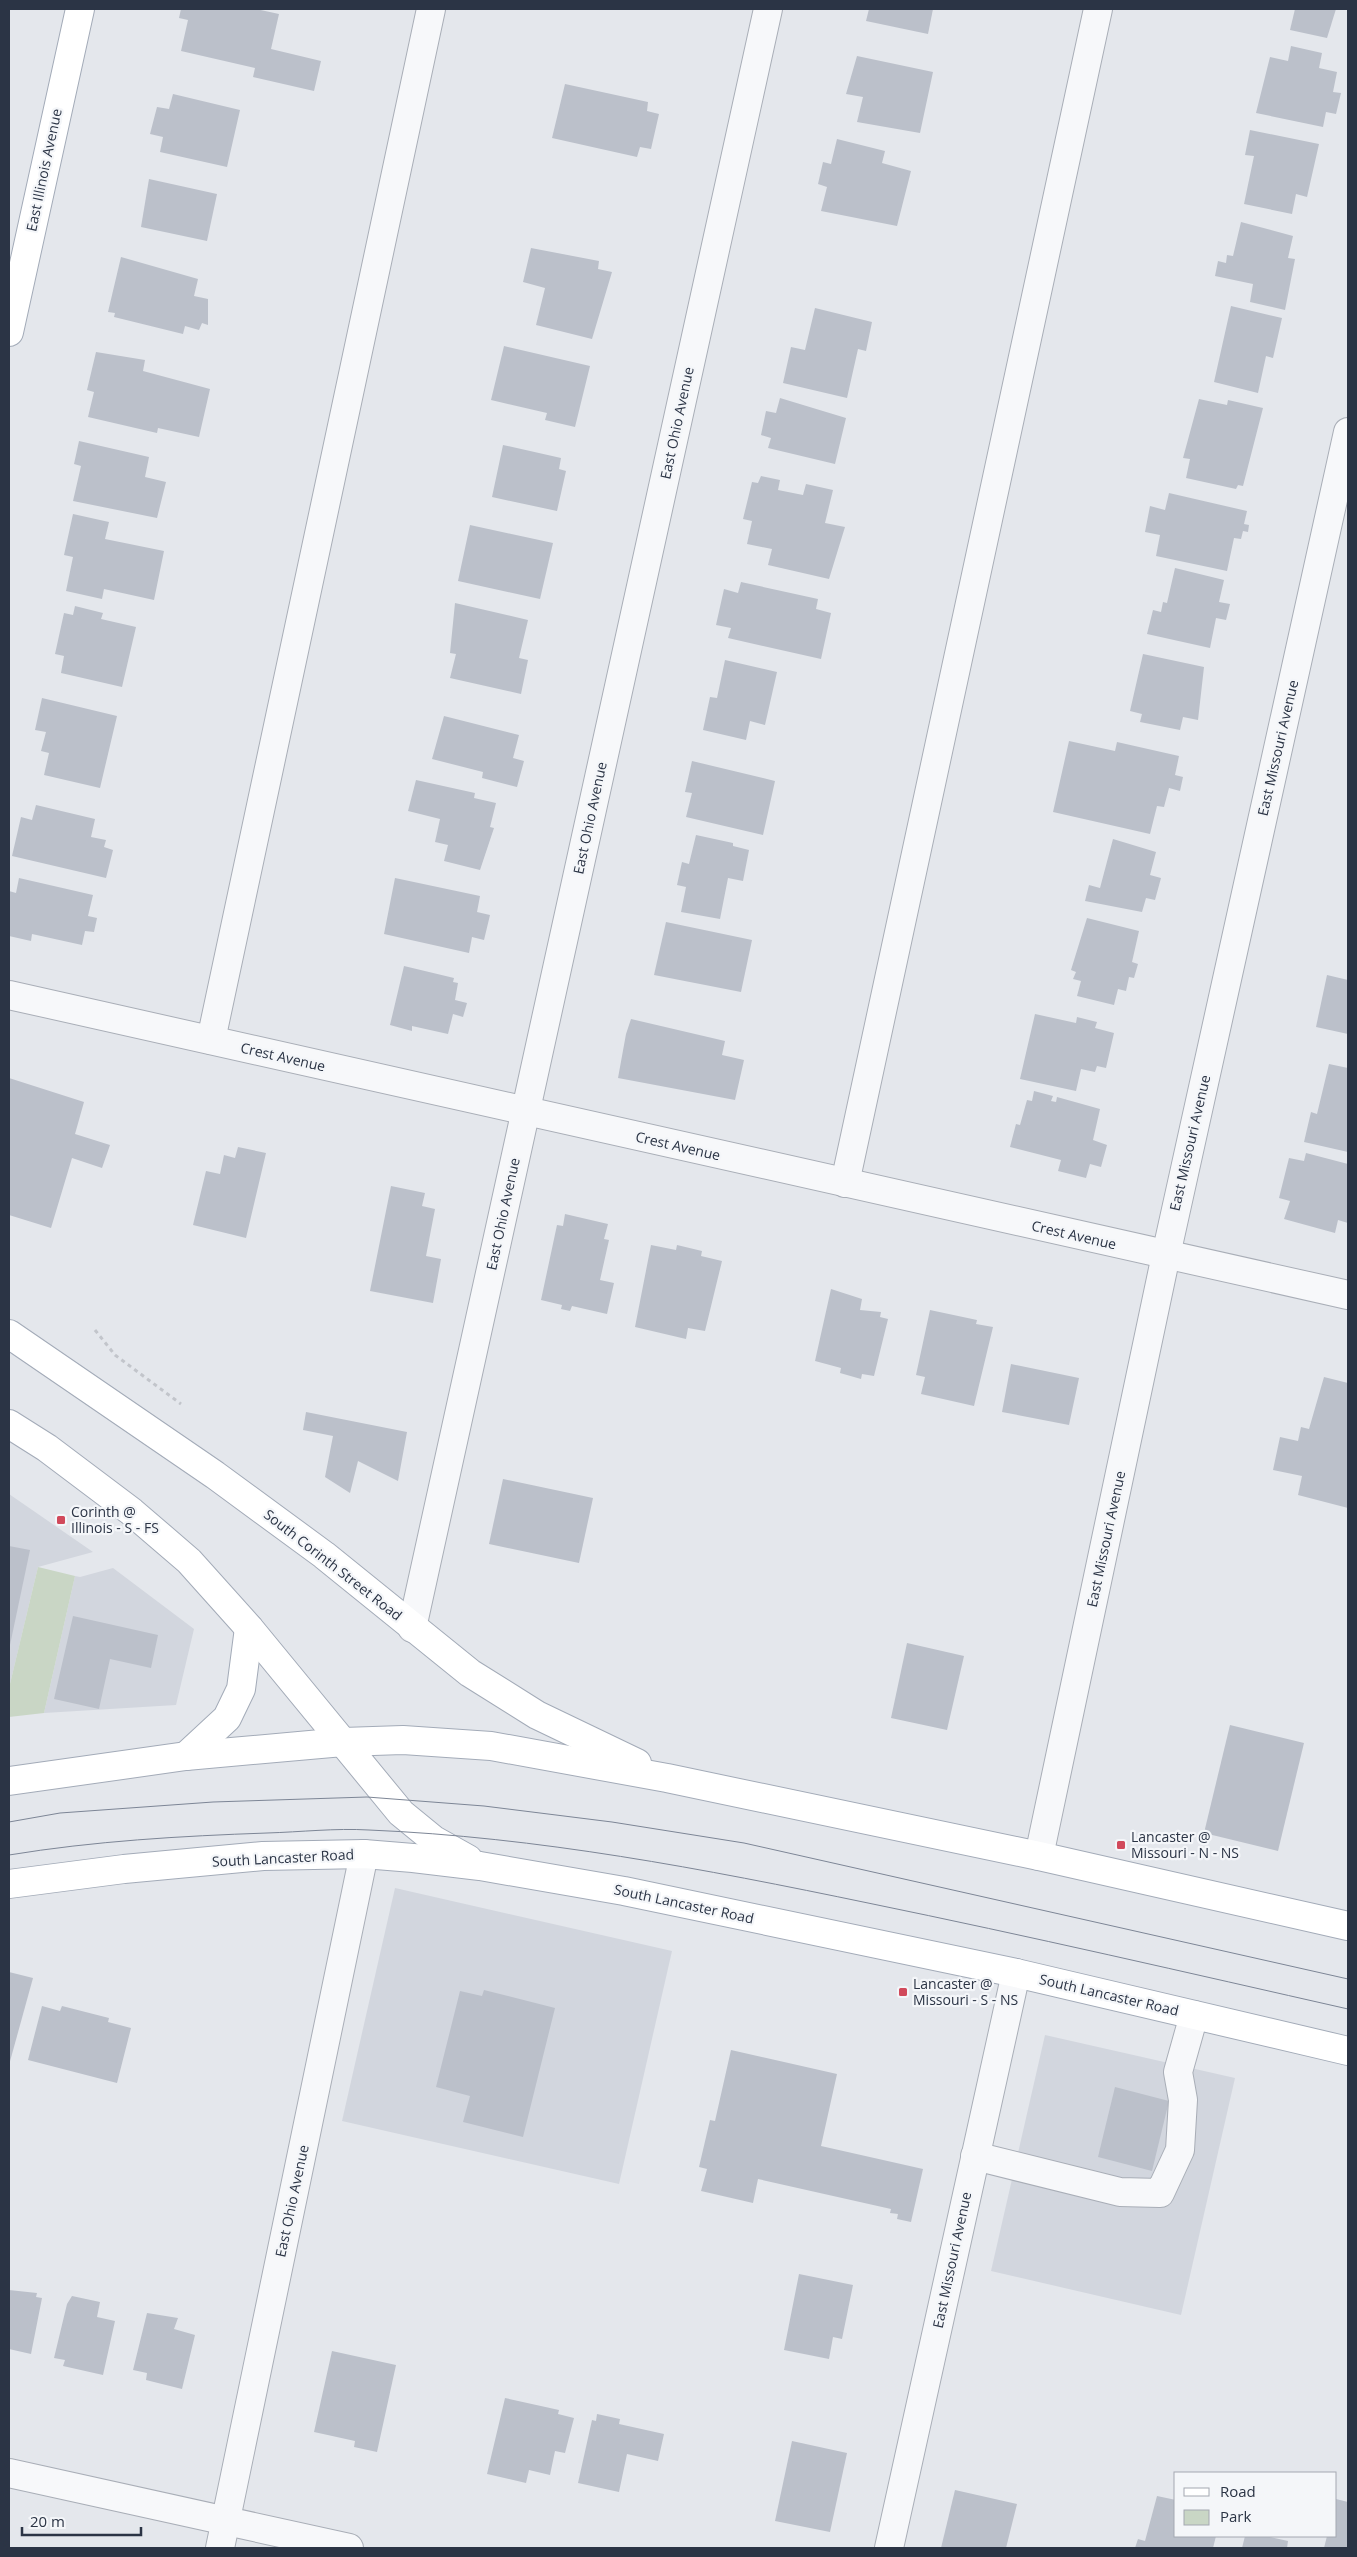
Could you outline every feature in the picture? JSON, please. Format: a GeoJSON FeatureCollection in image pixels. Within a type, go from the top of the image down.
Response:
{"type":"FeatureCollection","features":[{"type":"Feature","properties":{"kind":"main road","name":"East Illinois Avenue"},"geometry":{"type":"LineString","coordinates":[[9,332],[80,9]]}},
{"type":"Feature","properties":{"kind":"main road","name":"South Corinth Street Road"},"geometry":{"type":"LineString","coordinates":[[9,1334],[215,1475],[324,1555],[470,1673],[537,1715],[667,1778]]}},
{"type":"Feature","properties":{"kind":"main road"},"geometry":{"type":"LineString","coordinates":[[9,1424],[47,1448],[146,1524],[189,1561],[249,1628],[401,1813],[434,1840],[480,1866]]}},
{"type":"Feature","properties":{"kind":"main road"},"geometry":{"type":"LineString","coordinates":[[186,1756],[227,1718],[241,1689],[249,1628]]}},
{"type":"Feature","properties":{"kind":"main road"},"geometry":{"type":"LineString","coordinates":[[9,1781],[186,1756],[343,1742],[403,1740],[490,1746],[667,1778],[1039,1856],[1348,1926]]}},
{"type":"Feature","properties":{"kind":"main road","name":"South Lancaster Road"},"geometry":{"type":"LineString","coordinates":[[9,1884],[124,1869],[263,1856],[364,1854],[480,1866],[624,1891],[1016,1973],[1348,2051]]}},
{"type":"Feature","properties":{"kind":"street"},"geometry":{"type":"LineString","coordinates":[[210,1040],[431,9]]}},
{"type":"Feature","properties":{"kind":"street","name":"East Ohio Avenue"},"geometry":{"type":"LineString","coordinates":[[412,1628],[768,9]]}},
{"type":"Feature","properties":{"kind":"street"},"geometry":{"type":"LineString","coordinates":[[845,1183],[1098,9]]}},
{"type":"Feature","properties":{"kind":"street","name":"East Missouri Avenue"},"geometry":{"type":"LineString","coordinates":[[1039,1856],[1166,1255],[1348,432]]}},
{"type":"Feature","properties":{"kind":"street","name":"Crest Avenue"},"geometry":{"type":"LineString","coordinates":[[9,995],[1348,1296]]}},
{"type":"Feature","properties":{"kind":"street","name":"East Ohio Avenue"},"geometry":{"type":"LineString","coordinates":[[220,2548],[364,1854]]}},
{"type":"Feature","properties":{"kind":"street","name":"East Missouri Avenue"},"geometry":{"type":"LineString","coordinates":[[889,2548],[1016,1973]]}},
{"type":"Feature","properties":{"kind":"street"},"geometry":{"type":"LineString","coordinates":[[975,2156],[1120,2192],[1160,2194],[1180,2150],[1183,2100],[1178,2072],[1194,2014]]}},
{"type":"Feature","properties":{"kind":"street"},"geometry":{"type":"LineString","coordinates":[[9,2473],[348,2548]]}},
{"type":"Feature","properties":{"kind":"path"},"geometry":{"type":"LineString","coordinates":[[95,1330],[116,1356],[181,1404]]}},
{"type":"Feature","properties":{"kind":"shaded area"},"geometry":{"type":"Polygon","coordinates":[[[9,1494],[93,1552],[38,1567],[9,1688],[9,1494]]]}},
{"type":"Feature","properties":{"kind":"shaded area"},"geometry":{"type":"Polygon","coordinates":[[[113,1568],[194,1629],[176,1705],[44,1713],[75,1576],[80,1577],[113,1568]]]}},
{"type":"Feature","properties":{"kind":"shaded area"},"geometry":{"type":"Polygon","coordinates":[[[395,1888],[672,1951],[619,2184],[342,2121],[395,1888]]]}},
{"type":"Feature","properties":{"kind":"shaded area"},"geometry":{"type":"Polygon","coordinates":[[[1045,2035],[1235,2078],[1181,2315],[991,2271],[1045,2035]]]}},
{"type":"Feature","properties":{"kind":"green space"},"geometry":{"type":"Polygon","coordinates":[[[38,1567],[75,1576],[44,1713],[9,1717],[9,1688],[38,1567]]]}},
{"type":"Feature","properties":{"kind":"building"},"geometry":{"type":"Polygon","coordinates":[[[181,9],[256,9],[279,14],[271,49],[321,61],[314,91],[253,77],[255,68],[181,51],[188,20],[179,18],[181,9]]]}},
{"type":"Feature","properties":{"kind":"building"},"geometry":{"type":"Polygon","coordinates":[[[869,9],[933,9],[928,34],[866,21],[869,9]]]}},
{"type":"Feature","properties":{"kind":"building"},"geometry":{"type":"Polygon","coordinates":[[[1295,9],[1336,9],[1327,38],[1290,30],[1295,9]]]}},
{"type":"Feature","properties":{"kind":"building"},"geometry":{"type":"Polygon","coordinates":[[[1291,46],[1322,53],[1319,68],[1337,72],[1333,92],[1341,93],[1336,114],[1326,112],[1323,127],[1256,113],[1270,57],[1288,61],[1291,46]]]}},
{"type":"Feature","properties":{"kind":"building"},"geometry":{"type":"Polygon","coordinates":[[[857,56],[933,72],[920,133],[857,122],[863,97],[846,94],[857,56]]]}},
{"type":"Feature","properties":{"kind":"building"},"geometry":{"type":"Polygon","coordinates":[[[565,84],[648,102],[647,111],[659,114],[651,149],[640,147],[637,157],[552,138],[565,84]]]}},
{"type":"Feature","properties":{"kind":"building"},"geometry":{"type":"Polygon","coordinates":[[[173,94],[240,110],[227,167],[160,152],[163,137],[150,134],[157,107],[169,109],[173,94]]]}},
{"type":"Feature","properties":{"kind":"building"},"geometry":{"type":"Polygon","coordinates":[[[1250,130],[1319,144],[1307,197],[1296,194],[1292,214],[1244,204],[1254,156],[1245,155],[1250,130]]]}},
{"type":"Feature","properties":{"kind":"building"},"geometry":{"type":"Polygon","coordinates":[[[837,139],[885,151],[882,163],[911,171],[897,226],[821,211],[827,187],[818,184],[823,162],[831,164],[837,139]]]}},
{"type":"Feature","properties":{"kind":"building"},"geometry":{"type":"Polygon","coordinates":[[[149,179],[217,194],[207,241],[141,227],[149,179]]]}},
{"type":"Feature","properties":{"kind":"building"},"geometry":{"type":"Polygon","coordinates":[[[1241,222],[1293,236],[1288,258],[1295,259],[1285,310],[1250,302],[1253,284],[1215,276],[1218,261],[1226,263],[1227,255],[1233,256],[1241,222]]]}},
{"type":"Feature","properties":{"kind":"building"},"geometry":{"type":"Polygon","coordinates":[[[531,248],[599,261],[598,269],[612,272],[592,339],[536,325],[545,288],[523,282],[531,248]]]}},
{"type":"Feature","properties":{"kind":"building"},"geometry":{"type":"Polygon","coordinates":[[[121,257],[198,279],[194,296],[208,299],[208,325],[202,323],[199,330],[185,326],[183,334],[114,317],[115,313],[108,312],[121,257]]]}},
{"type":"Feature","properties":{"kind":"building"},"geometry":{"type":"Polygon","coordinates":[[[1231,306],[1282,318],[1273,358],[1266,356],[1258,393],[1214,382],[1231,306]]]}},
{"type":"Feature","properties":{"kind":"building"},"geometry":{"type":"Polygon","coordinates":[[[815,308],[872,322],[866,351],[858,349],[847,398],[783,383],[791,347],[805,350],[815,308]]]}},
{"type":"Feature","properties":{"kind":"building"},"geometry":{"type":"Polygon","coordinates":[[[504,346],[590,366],[575,427],[545,420],[547,413],[491,400],[504,346]]]}},
{"type":"Feature","properties":{"kind":"building"},"geometry":{"type":"Polygon","coordinates":[[[96,352],[145,360],[143,371],[210,389],[199,437],[158,428],[157,433],[88,417],[94,392],[87,390],[96,352]]]}},
{"type":"Feature","properties":{"kind":"building"},"geometry":{"type":"Polygon","coordinates":[[[780,398],[846,418],[835,464],[768,448],[771,438],[761,435],[766,411],[776,413],[780,398]]]}},
{"type":"Feature","properties":{"kind":"building"},"geometry":{"type":"Polygon","coordinates":[[[1199,399],[1227,405],[1228,400],[1263,408],[1243,486],[1238,485],[1236,489],[1186,478],[1190,459],[1183,458],[1199,399]]]}},
{"type":"Feature","properties":{"kind":"building"},"geometry":{"type":"Polygon","coordinates":[[[79,441],[149,457],[145,477],[166,482],[157,518],[73,501],[81,466],[74,464],[79,441]]]}},
{"type":"Feature","properties":{"kind":"building"},"geometry":{"type":"Polygon","coordinates":[[[503,445],[561,458],[559,469],[566,471],[557,511],[492,497],[503,445]]]}},
{"type":"Feature","properties":{"kind":"building"},"geometry":{"type":"Polygon","coordinates":[[[761,476],[780,480],[778,490],[803,495],[806,484],[833,490],[825,523],[845,527],[829,579],[768,565],[772,549],[747,544],[752,521],[743,519],[752,482],[758,483],[761,476]]]}},
{"type":"Feature","properties":{"kind":"building"},"geometry":{"type":"Polygon","coordinates":[[[1169,493],[1247,511],[1244,524],[1249,525],[1248,532],[1243,531],[1241,539],[1234,538],[1227,571],[1156,556],[1160,535],[1145,532],[1150,506],[1165,510],[1169,493]]]}},
{"type":"Feature","properties":{"kind":"building"},"geometry":{"type":"Polygon","coordinates":[[[73,514],[109,522],[105,539],[164,551],[154,600],[104,589],[102,599],[66,591],[73,557],[64,555],[73,514]]]}},
{"type":"Feature","properties":{"kind":"building"},"geometry":{"type":"Polygon","coordinates":[[[470,525],[553,543],[540,599],[458,581],[470,525]]]}},
{"type":"Feature","properties":{"kind":"building"},"geometry":{"type":"Polygon","coordinates":[[[1175,568],[1224,580],[1219,602],[1230,604],[1226,620],[1216,618],[1210,648],[1147,634],[1153,610],[1161,612],[1163,602],[1167,603],[1175,568]]]}},
{"type":"Feature","properties":{"kind":"building"},"geometry":{"type":"Polygon","coordinates":[[[741,582],[818,599],[816,609],[831,613],[821,659],[728,638],[731,628],[716,625],[724,589],[738,593],[741,582]]]}},
{"type":"Feature","properties":{"kind":"building"},"geometry":{"type":"Polygon","coordinates":[[[455,603],[528,620],[519,658],[528,660],[521,694],[450,678],[456,654],[450,653],[455,603]]]}},
{"type":"Feature","properties":{"kind":"building"},"geometry":{"type":"Polygon","coordinates":[[[75,606],[103,613],[101,619],[136,627],[122,687],[61,673],[64,656],[55,654],[64,613],[73,615],[75,606]]]}},
{"type":"Feature","properties":{"kind":"building"},"geometry":{"type":"Polygon","coordinates":[[[1143,654],[1204,667],[1198,720],[1183,717],[1180,730],[1140,722],[1142,714],[1130,711],[1143,654]]]}},
{"type":"Feature","properties":{"kind":"building"},"geometry":{"type":"Polygon","coordinates":[[[725,660],[777,672],[765,725],[750,721],[746,740],[703,730],[710,697],[717,698],[725,660]]]}},
{"type":"Feature","properties":{"kind":"building"},"geometry":{"type":"Polygon","coordinates":[[[42,698],[117,716],[100,788],[44,775],[49,753],[41,751],[46,732],[35,730],[42,698]]]}},
{"type":"Feature","properties":{"kind":"building"},"geometry":{"type":"Polygon","coordinates":[[[444,716],[519,735],[513,758],[524,761],[517,787],[482,778],[483,772],[432,759],[444,716]]]}},
{"type":"Feature","properties":{"kind":"building"},"geometry":{"type":"Polygon","coordinates":[[[1069,741],[1115,751],[1117,742],[1179,756],[1175,775],[1183,777],[1180,791],[1169,788],[1164,807],[1157,806],[1150,834],[1053,812],[1069,741]]]}},
{"type":"Feature","properties":{"kind":"building"},"geometry":{"type":"Polygon","coordinates":[[[692,761],[775,781],[763,835],[686,817],[692,793],[685,792],[692,761]]]}},
{"type":"Feature","properties":{"kind":"building"},"geometry":{"type":"Polygon","coordinates":[[[416,780],[475,793],[474,798],[496,803],[490,827],[494,828],[480,870],[444,861],[448,845],[435,842],[440,819],[408,811],[416,780]]]}},
{"type":"Feature","properties":{"kind":"building"},"geometry":{"type":"Polygon","coordinates":[[[36,805],[95,819],[91,837],[106,840],[104,847],[113,850],[106,878],[12,856],[21,817],[32,820],[36,805]]]}},
{"type":"Feature","properties":{"kind":"building"},"geometry":{"type":"Polygon","coordinates":[[[696,835],[733,843],[733,846],[749,850],[743,881],[728,878],[720,919],[681,912],[686,887],[677,885],[682,862],[689,864],[696,835]]]}},
{"type":"Feature","properties":{"kind":"building"},"geometry":{"type":"Polygon","coordinates":[[[1113,839],[1156,852],[1150,875],[1161,878],[1155,900],[1146,898],[1142,912],[1085,901],[1089,885],[1100,888],[1113,839]]]}},
{"type":"Feature","properties":{"kind":"building"},"geometry":{"type":"Polygon","coordinates":[[[19,878],[93,895],[88,916],[97,918],[94,932],[85,931],[82,945],[32,934],[31,941],[9,936],[9,891],[16,893],[19,878]]]}},
{"type":"Feature","properties":{"kind":"building"},"geometry":{"type":"Polygon","coordinates":[[[395,878],[480,896],[477,912],[490,915],[484,940],[472,937],[469,953],[384,934],[395,878]]]}},
{"type":"Feature","properties":{"kind":"building"},"geometry":{"type":"Polygon","coordinates":[[[1087,918],[1139,931],[1132,962],[1138,964],[1134,978],[1129,977],[1126,991],[1118,989],[1114,1005],[1077,996],[1081,981],[1073,979],[1076,972],[1071,970],[1087,918]]]}},
{"type":"Feature","properties":{"kind":"building"},"geometry":{"type":"Polygon","coordinates":[[[666,922],[752,940],[741,992],[654,975],[666,922]]]}},
{"type":"Feature","properties":{"kind":"building"},"geometry":{"type":"Polygon","coordinates":[[[404,966],[454,978],[453,982],[458,983],[455,1000],[467,1003],[463,1017],[453,1014],[448,1034],[412,1026],[412,1031],[390,1025],[404,966]]]}},
{"type":"Feature","properties":{"kind":"building"},"geometry":{"type":"Polygon","coordinates":[[[1327,975],[1348,980],[1348,1034],[1316,1027],[1327,975]]]}},
{"type":"Feature","properties":{"kind":"building"},"geometry":{"type":"Polygon","coordinates":[[[1035,1014],[1076,1023],[1077,1017],[1097,1022],[1095,1028],[1114,1033],[1106,1068],[1097,1066],[1095,1072],[1081,1069],[1076,1091],[1020,1079],[1035,1014]]]}},
{"type":"Feature","properties":{"kind":"building"},"geometry":{"type":"Polygon","coordinates":[[[631,1019],[725,1041],[722,1055],[744,1060],[735,1100],[618,1078],[626,1034],[631,1019]]]}},
{"type":"Feature","properties":{"kind":"building"},"geometry":{"type":"Polygon","coordinates":[[[1329,1064],[1348,1068],[1348,1152],[1304,1142],[1311,1112],[1317,1114],[1329,1064]]]}},
{"type":"Feature","properties":{"kind":"building"},"geometry":{"type":"Polygon","coordinates":[[[9,1078],[84,1102],[75,1134],[110,1145],[102,1168],[72,1158],[51,1228],[9,1215],[9,1078]]]}},
{"type":"Feature","properties":{"kind":"building"},"geometry":{"type":"Polygon","coordinates":[[[1034,1091],[1053,1096],[1051,1101],[1056,1102],[1057,1097],[1100,1109],[1093,1140],[1107,1145],[1101,1167],[1090,1164],[1086,1178],[1058,1171],[1061,1160],[1010,1147],[1016,1124],[1020,1125],[1027,1100],[1032,1101],[1034,1091]]]}},
{"type":"Feature","properties":{"kind":"building"},"geometry":{"type":"Polygon","coordinates":[[[238,1147],[266,1153],[246,1238],[193,1225],[206,1171],[220,1174],[224,1155],[235,1158],[238,1147]]]}},
{"type":"Feature","properties":{"kind":"building"},"geometry":{"type":"Polygon","coordinates":[[[1306,1153],[1348,1164],[1348,1223],[1338,1220],[1335,1233],[1284,1219],[1290,1201],[1279,1198],[1289,1158],[1304,1161],[1306,1153]]]}},
{"type":"Feature","properties":{"kind":"building"},"geometry":{"type":"Polygon","coordinates":[[[391,1186],[425,1193],[422,1206],[435,1209],[426,1256],[441,1259],[433,1303],[370,1291],[391,1186]]]}},
{"type":"Feature","properties":{"kind":"building"},"geometry":{"type":"Polygon","coordinates":[[[565,1214],[608,1224],[604,1239],[609,1240],[600,1280],[614,1283],[607,1314],[572,1306],[570,1311],[561,1309],[562,1305],[541,1300],[557,1225],[563,1226],[565,1214]]]}},
{"type":"Feature","properties":{"kind":"building"},"geometry":{"type":"Polygon","coordinates":[[[651,1245],[676,1250],[677,1245],[702,1251],[701,1256],[722,1261],[705,1331],[688,1328],[686,1339],[635,1327],[651,1245]]]}},
{"type":"Feature","properties":{"kind":"building"},"geometry":{"type":"Polygon","coordinates":[[[831,1289],[862,1299],[860,1310],[881,1312],[880,1317],[888,1319],[874,1376],[862,1374],[861,1379],[840,1373],[841,1368],[815,1361],[831,1289]]]}},
{"type":"Feature","properties":{"kind":"building"},"geometry":{"type":"Polygon","coordinates":[[[930,1310],[977,1320],[976,1324],[993,1327],[974,1406],[921,1394],[925,1377],[916,1375],[930,1310]]]}},
{"type":"Feature","properties":{"kind":"building"},"geometry":{"type":"Polygon","coordinates":[[[1011,1364],[1079,1378],[1069,1425],[1002,1412],[1011,1364]]]}},
{"type":"Feature","properties":{"kind":"building"},"geometry":{"type":"Polygon","coordinates":[[[1324,1377],[1348,1383],[1348,1508],[1298,1495],[1302,1476],[1273,1470],[1280,1437],[1298,1441],[1301,1427],[1309,1429],[1324,1377]]]}},
{"type":"Feature","properties":{"kind":"building"},"geometry":{"type":"Polygon","coordinates":[[[306,1412],[407,1432],[398,1481],[358,1461],[350,1493],[325,1477],[333,1436],[303,1430],[306,1412]]]}},
{"type":"Feature","properties":{"kind":"building"},"geometry":{"type":"Polygon","coordinates":[[[503,1479],[593,1498],[579,1563],[489,1544],[503,1479]]]}},
{"type":"Feature","properties":{"kind":"building"},"geometry":{"type":"Polygon","coordinates":[[[9,1546],[30,1550],[10,1645],[9,1645],[9,1546]]]}},
{"type":"Feature","properties":{"kind":"building"},"geometry":{"type":"Polygon","coordinates":[[[73,1616],[158,1635],[151,1668],[110,1659],[99,1709],[54,1699],[73,1616]]]}},
{"type":"Feature","properties":{"kind":"building"},"geometry":{"type":"Polygon","coordinates":[[[907,1643],[964,1656],[947,1730],[891,1718],[907,1643]]]}},
{"type":"Feature","properties":{"kind":"building"},"geometry":{"type":"Polygon","coordinates":[[[1230,1725],[1304,1743],[1278,1851],[1204,1833],[1230,1725]]]}},
{"type":"Feature","properties":{"kind":"building"},"geometry":{"type":"Polygon","coordinates":[[[9,1972],[33,1978],[9,2065],[9,1972]]]}},
{"type":"Feature","properties":{"kind":"building"},"geometry":{"type":"Polygon","coordinates":[[[484,1990],[555,2008],[523,2137],[463,2122],[470,2096],[436,2087],[460,1991],[482,1996],[484,1990]]]}},
{"type":"Feature","properties":{"kind":"building"},"geometry":{"type":"Polygon","coordinates":[[[42,2006],[60,2011],[62,2006],[109,2018],[108,2022],[131,2028],[117,2083],[28,2060],[42,2006]]]}},
{"type":"Feature","properties":{"kind":"building"},"geometry":{"type":"Polygon","coordinates":[[[731,2050],[837,2074],[821,2146],[923,2169],[911,2222],[897,2219],[898,2214],[890,2213],[891,2209],[758,2179],[753,2203],[701,2191],[707,2169],[699,2167],[710,2120],[715,2121],[731,2050]]]}},
{"type":"Feature","properties":{"kind":"building"},"geometry":{"type":"Polygon","coordinates":[[[1115,2087],[1169,2101],[1152,2171],[1098,2157],[1115,2087]]]}},
{"type":"Feature","properties":{"kind":"building"},"geometry":{"type":"Polygon","coordinates":[[[799,2274],[853,2285],[842,2339],[833,2337],[829,2359],[784,2350],[799,2274]]]}},
{"type":"Feature","properties":{"kind":"building"},"geometry":{"type":"Polygon","coordinates":[[[9,2290],[37,2293],[36,2297],[42,2298],[31,2354],[9,2349],[9,2290]]]}},
{"type":"Feature","properties":{"kind":"building"},"geometry":{"type":"Polygon","coordinates":[[[72,2296],[100,2302],[97,2317],[115,2321],[103,2375],[63,2366],[65,2360],[54,2358],[67,2304],[72,2296]]]}},
{"type":"Feature","properties":{"kind":"building"},"geometry":{"type":"Polygon","coordinates":[[[147,2313],[178,2318],[174,2329],[195,2335],[182,2389],[146,2380],[147,2373],[133,2370],[147,2313]]]}},
{"type":"Feature","properties":{"kind":"building"},"geometry":{"type":"Polygon","coordinates":[[[332,2351],[396,2365],[377,2452],[354,2447],[355,2441],[314,2432],[332,2351]]]}},
{"type":"Feature","properties":{"kind":"building"},"geometry":{"type":"Polygon","coordinates":[[[505,2398],[559,2410],[558,2414],[574,2418],[565,2453],[555,2451],[550,2475],[529,2470],[526,2483],[487,2474],[505,2398]]]}},
{"type":"Feature","properties":{"kind":"building"},"geometry":{"type":"Polygon","coordinates":[[[597,2414],[620,2419],[619,2424],[664,2434],[658,2461],[627,2454],[619,2492],[578,2483],[592,2420],[596,2421],[597,2414]]]}},
{"type":"Feature","properties":{"kind":"building"},"geometry":{"type":"Polygon","coordinates":[[[792,2441],[847,2453],[830,2532],[775,2521],[792,2441]]]}},
{"type":"Feature","properties":{"kind":"building"},"geometry":{"type":"Polygon","coordinates":[[[955,2490],[1017,2504],[1006,2548],[941,2548],[955,2490]]]}},
{"type":"Feature","properties":{"kind":"building"},"geometry":{"type":"Polygon","coordinates":[[[1157,2496],[1174,2500],[1174,2537],[1216,2537],[1213,2548],[1135,2548],[1138,2539],[1145,2541],[1157,2496]]]}},
{"type":"Feature","properties":{"kind":"building"},"geometry":{"type":"Polygon","coordinates":[[[1337,2499],[1348,2502],[1348,2548],[1324,2548],[1327,2537],[1337,2537],[1337,2499]]]}},
{"type":"Feature","properties":{"kind":"building"},"geometry":{"type":"Polygon","coordinates":[[[1245,2537],[1270,2537],[1288,2541],[1287,2548],[1242,2548],[1245,2537]]]}},
{"type":"Feature","properties":{"kind":"tram line"},"geometry":{"type":"LineString","coordinates":[[9,1822],[60,1813],[213,1802],[367,1797],[484,1806],[612,1822],[744,1843],[1348,1979]]}},
{"type":"Feature","properties":{"kind":"tram line"},"geometry":{"type":"LineString","coordinates":[[9,1855],[73,1846],[138,1840],[331,1830],[369,1830],[432,1834],[558,1847],[620,1856],[806,1890],[1348,2009]]}},
{"type":"Feature","properties":{"kind":"place","name":"Corinth @ Illinois - S - FS"},"geometry":{"type":"Point","coordinates":[61,1520]}},
{"type":"Feature","properties":{"kind":"place","name":"Lancaster @ Missouri - N - NS"},"geometry":{"type":"Point","coordinates":[1121,1845]}},
{"type":"Feature","properties":{"kind":"place","name":"Lancaster @ Missouri - S - NS"},"geometry":{"type":"Point","coordinates":[903,1992]}}]}
